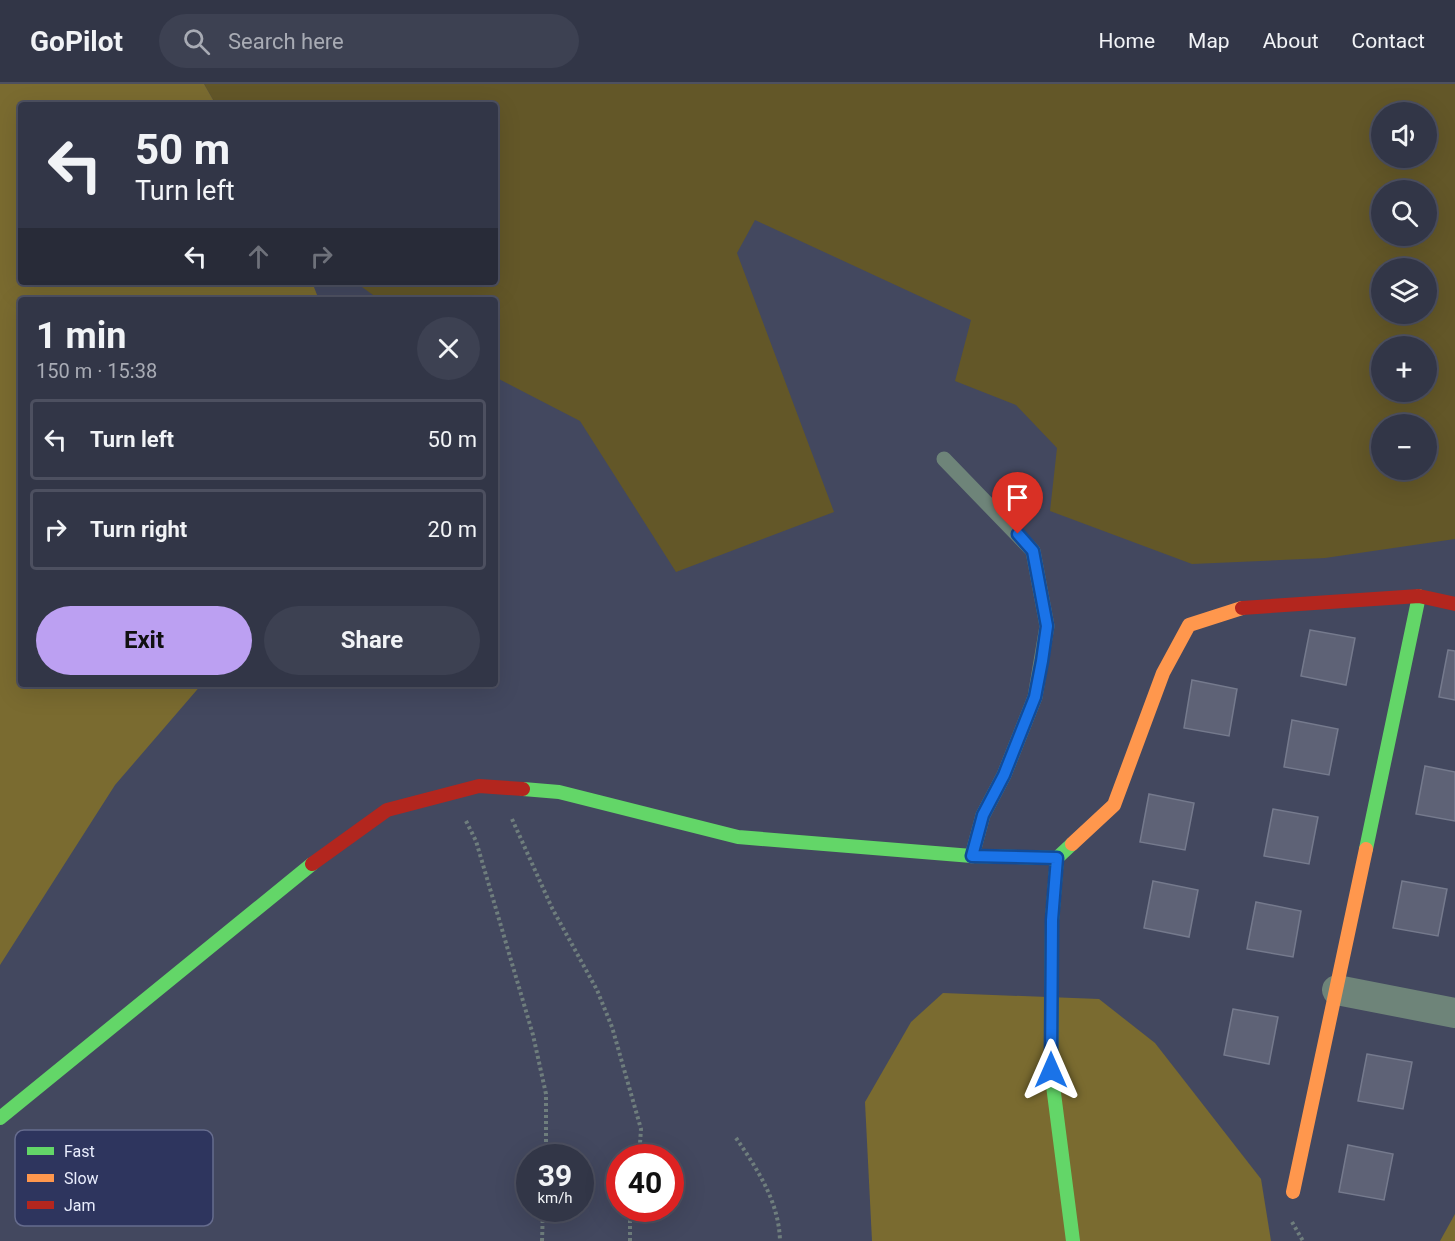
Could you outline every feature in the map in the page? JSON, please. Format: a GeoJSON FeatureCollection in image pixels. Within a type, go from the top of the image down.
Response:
{"type":"FeatureCollection","features":[{"type":"Feature","properties":{"kind":"street"},"geometry":{"type":"LineString","coordinates":[[1073,1241],[1051,1070],[1052,920],[1057,858],[1114,805],[1163,673],[1189,624],[1237,608],[1419,596],[1455,604]]}},
{"type":"Feature","properties":{"kind":"street"},"geometry":{"type":"LineString","coordinates":[[1293,1192],[1419,596]]}},
{"type":"Feature","properties":{"kind":"street"},"geometry":{"type":"LineString","coordinates":[[0,1118],[302,871],[387,810],[479,786],[560,792],[738,837],[972,856],[1057,858]]}},
{"type":"Feature","properties":{"kind":"street"},"geometry":{"type":"LineString","coordinates":[[1337,990],[1455,1013]]}},
{"type":"Feature","properties":{"kind":"lane"},"geometry":{"type":"LineString","coordinates":[[944,459],[1033,551],[1047,626],[1035,697],[1004,775],[983,815],[972,856]]}},
{"type":"Feature","properties":{"kind":"path"},"geometry":{"type":"LineString","coordinates":[[509,788],[513,825],[552,908],[597,990],[612,1027],[641,1129],[640,1144]]}},
{"type":"Feature","properties":{"kind":"path"},"geometry":{"type":"LineString","coordinates":[[452,793],[476,841],[533,1035],[546,1094],[546,1144]]}},
{"type":"Feature","properties":{"kind":"path"},"geometry":{"type":"LineString","coordinates":[[736,1138],[754,1165],[780,1218],[780,1241]]}},
{"type":"Feature","properties":{"kind":"path"},"geometry":{"type":"LineString","coordinates":[[542,1241],[543,1222]]}},
{"type":"Feature","properties":{"kind":"path"},"geometry":{"type":"LineString","coordinates":[[630,1222],[630,1241]]}},
{"type":"Feature","properties":{"kind":"shaded area"},"geometry":{"type":"Polygon","coordinates":[[[0,84],[204,84],[214,102],[18,102],[18,285],[313,285],[318,297],[18,297],[18,687],[199,687],[115,785],[0,965],[0,84]]]}},
{"type":"Feature","properties":{"kind":"shaded area"},"geometry":{"type":"Polygon","coordinates":[[[204,84],[1455,84],[1455,539],[1325,558],[1192,564],[1050,511],[1057,448],[1016,405],[955,381],[971,320],[755,220],[737,253],[834,512],[676,572],[580,421],[498,379],[498,297],[376,297],[359,285],[498,285],[498,102],[214,102],[204,84]]]}},
{"type":"Feature","properties":{"kind":"shaded area"},"geometry":{"type":"Polygon","coordinates":[[[943,993],[1099,999],[1155,1043],[1261,1179],[1271,1241],[872,1241],[865,1102],[911,1022],[943,993]]]}},
{"type":"Feature","properties":{"kind":"shaded area"},"geometry":{"type":"Polygon","coordinates":[[[1455,1214],[1455,1241],[1440,1241],[1455,1214]]]}},
{"type":"Feature","properties":{"kind":"building"},"geometry":{"type":"Polygon","coordinates":[[[1310,630],[1355,638],[1346,685],[1301,676],[1310,630]]]}},
{"type":"Feature","properties":{"kind":"building"},"geometry":{"type":"Polygon","coordinates":[[[1448,650],[1455,651],[1455,700],[1439,697],[1448,650]]]}},
{"type":"Feature","properties":{"kind":"building"},"geometry":{"type":"Polygon","coordinates":[[[1192,680],[1237,689],[1229,736],[1184,728],[1192,680]]]}},
{"type":"Feature","properties":{"kind":"building"},"geometry":{"type":"Polygon","coordinates":[[[1292,720],[1338,729],[1329,775],[1284,767],[1292,720]]]}},
{"type":"Feature","properties":{"kind":"building"},"geometry":{"type":"Polygon","coordinates":[[[1425,766],[1455,772],[1455,821],[1416,814],[1425,766]]]}},
{"type":"Feature","properties":{"kind":"building"},"geometry":{"type":"Polygon","coordinates":[[[1149,794],[1194,803],[1185,850],[1140,842],[1149,794]]]}},
{"type":"Feature","properties":{"kind":"building"},"geometry":{"type":"Polygon","coordinates":[[[1273,809],[1318,817],[1309,864],[1264,856],[1273,809]]]}},
{"type":"Feature","properties":{"kind":"building"},"geometry":{"type":"Polygon","coordinates":[[[1153,881],[1198,890],[1189,937],[1144,928],[1153,881]]]}},
{"type":"Feature","properties":{"kind":"building"},"geometry":{"type":"Polygon","coordinates":[[[1402,881],[1447,889],[1438,936],[1393,928],[1402,881]]]}},
{"type":"Feature","properties":{"kind":"building"},"geometry":{"type":"Polygon","coordinates":[[[1256,902],[1301,911],[1293,957],[1247,949],[1256,902]]]}},
{"type":"Feature","properties":{"kind":"building"},"geometry":{"type":"Polygon","coordinates":[[[1233,1009],[1278,1017],[1269,1064],[1224,1055],[1233,1009]]]}},
{"type":"Feature","properties":{"kind":"building"},"geometry":{"type":"Polygon","coordinates":[[[1367,1054],[1412,1062],[1403,1109],[1358,1101],[1367,1054]]]}},
{"type":"Feature","properties":{"kind":"building"},"geometry":{"type":"Polygon","coordinates":[[[1348,1145],[1393,1154],[1384,1200],[1339,1192],[1348,1145]]]}},
{"type":"Feature","properties":{"kind":"traffic: fast"},"geometry":{"type":"LineString","coordinates":[[1366,849],[1419,596]]}},
{"type":"Feature","properties":{"kind":"traffic: fast"},"geometry":{"type":"LineString","coordinates":[[523,789],[559,792],[738,837],[972,856],[1057,858]]}},
{"type":"Feature","properties":{"kind":"traffic: fast"},"geometry":{"type":"LineString","coordinates":[[1072,844],[1057,858],[1052,920],[1051,1070],[1073,1241]]}},
{"type":"Feature","properties":{"kind":"traffic: fast"},"geometry":{"type":"LineString","coordinates":[[0,1118],[312,864]]}},
{"type":"Feature","properties":{"kind":"traffic: slow"},"geometry":{"type":"LineString","coordinates":[[1072,844],[1114,805],[1163,673],[1189,625],[1242,608]]}},
{"type":"Feature","properties":{"kind":"traffic: slow"},"geometry":{"type":"LineString","coordinates":[[1293,1192],[1366,849]]}},
{"type":"Feature","properties":{"kind":"traffic: jam"},"geometry":{"type":"LineString","coordinates":[[1242,608],[1419,596],[1455,604]]}},
{"type":"Feature","properties":{"kind":"traffic: jam"},"geometry":{"type":"LineString","coordinates":[[312,864],[387,810],[479,786],[523,789]]}},
{"type":"Feature","properties":{"kind":"route"},"geometry":{"type":"LineString","coordinates":[[1018,534],[1033,551],[1047,626],[1042,661],[1035,697],[1004,775],[983,815],[972,856],[1057,858],[1052,920],[1051,1070]]}}]}
